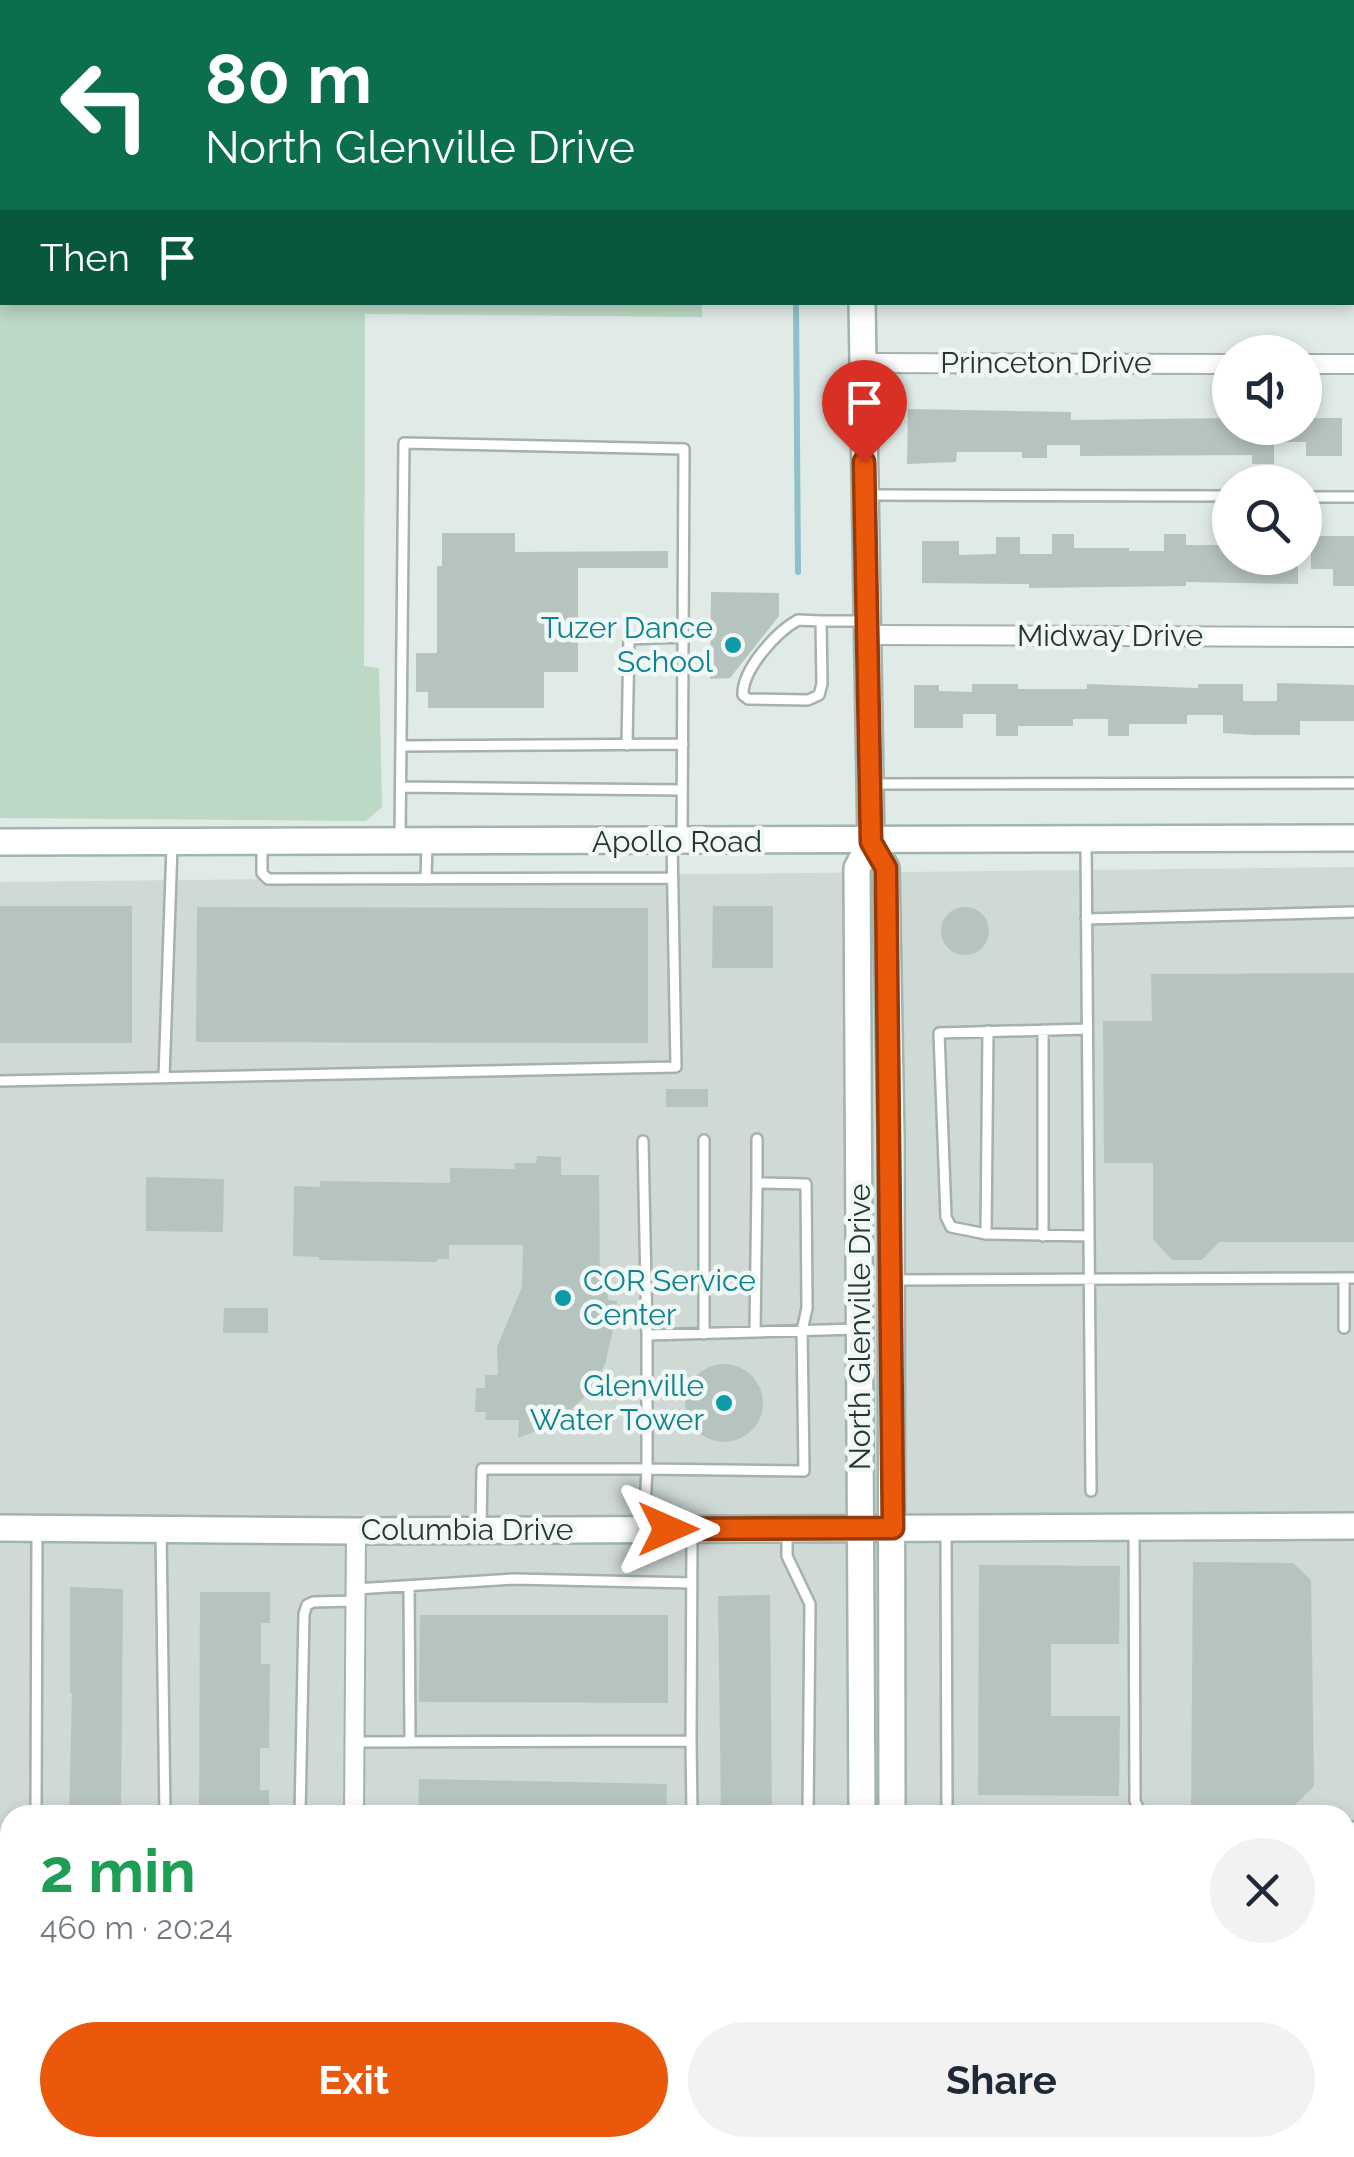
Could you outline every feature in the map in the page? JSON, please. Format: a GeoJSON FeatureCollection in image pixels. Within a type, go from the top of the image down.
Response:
{"type":"FeatureCollection","features":[{"type":"Feature","properties":{"kind":"street","name":"North Glenville Drive"},"geometry":{"type":"LineString","coordinates":[[862,305],[871,842],[858,868],[862,1805]]}},
{"type":"Feature","properties":{"kind":"street","name":"Princeton Drive"},"geometry":{"type":"LineString","coordinates":[[862,363],[1212,364]]}},
{"type":"Feature","properties":{"kind":"street"},"geometry":{"type":"LineString","coordinates":[[1322,364],[1354,364]]}},
{"type":"Feature","properties":{"kind":"street","name":"Midway Drive"},"geometry":{"type":"LineString","coordinates":[[866,628],[1354,636]]}},
{"type":"Feature","properties":{"kind":"street","name":"Apollo Road"},"geometry":{"type":"LineString","coordinates":[[0,842],[1354,838]]}},
{"type":"Feature","properties":{"kind":"street","name":"North Glenville Drive"},"geometry":{"type":"LineString","coordinates":[[871,842],[886,868],[892,1280],[892,1805]]}},
{"type":"Feature","properties":{"kind":"street"},"geometry":{"type":"LineString","coordinates":[[858,1138],[891,1138]]}},
{"type":"Feature","properties":{"kind":"street","name":"Columbia Drive"},"geometry":{"type":"LineString","coordinates":[[0,1528],[1354,1526]]}},
{"type":"Feature","properties":{"kind":"street"},"geometry":{"type":"LineString","coordinates":[[354,1805],[356,1530]]}},
{"type":"Feature","properties":{"kind":"lane"},"geometry":{"type":"LineString","coordinates":[[0,1081],[676,1068],[672,878],[682,790],[684,448],[404,442],[400,842]]}},
{"type":"Feature","properties":{"kind":"lane"},"geometry":{"type":"LineString","coordinates":[[864,495],[1212,496]]}},
{"type":"Feature","properties":{"kind":"lane"},"geometry":{"type":"LineString","coordinates":[[1322,496],[1354,497]]}},
{"type":"Feature","properties":{"kind":"lane"},"geometry":{"type":"LineString","coordinates":[[821,621],[819,696],[808,700],[755,701],[743,696],[744,680],[785,627],[798,620],[821,621],[866,628]]}},
{"type":"Feature","properties":{"kind":"lane"},"geometry":{"type":"LineString","coordinates":[[628,745],[629,639],[683,637]]}},
{"type":"Feature","properties":{"kind":"lane"},"geometry":{"type":"LineString","coordinates":[[401,746],[682,744]]}},
{"type":"Feature","properties":{"kind":"lane"},"geometry":{"type":"LineString","coordinates":[[870,784],[1354,782]]}},
{"type":"Feature","properties":{"kind":"lane"},"geometry":{"type":"LineString","coordinates":[[401,787],[682,790]]}},
{"type":"Feature","properties":{"kind":"lane"},"geometry":{"type":"LineString","coordinates":[[1086,840],[1091,1491]]}},
{"type":"Feature","properties":{"kind":"lane"},"geometry":{"type":"LineString","coordinates":[[164,1078],[172,842]]}},
{"type":"Feature","properties":{"kind":"lane"},"geometry":{"type":"LineString","coordinates":[[262,842],[262,872],[268,878],[672,878]]}},
{"type":"Feature","properties":{"kind":"lane"},"geometry":{"type":"LineString","coordinates":[[426,879],[427,842]]}},
{"type":"Feature","properties":{"kind":"lane"},"geometry":{"type":"LineString","coordinates":[[1086,919],[1354,912]]}},
{"type":"Feature","properties":{"kind":"lane"},"geometry":{"type":"LineString","coordinates":[[1088,1029],[939,1033],[946,1217],[950,1227],[986,1234],[1089,1236]]}},
{"type":"Feature","properties":{"kind":"lane"},"geometry":{"type":"LineString","coordinates":[[1043,1030],[1043,1236]]}},
{"type":"Feature","properties":{"kind":"lane"},"geometry":{"type":"LineString","coordinates":[[986,1234],[988,1031]]}},
{"type":"Feature","properties":{"kind":"lane"},"geometry":{"type":"LineString","coordinates":[[755,1332],[757,1139]]}},
{"type":"Feature","properties":{"kind":"lane"},"geometry":{"type":"LineString","coordinates":[[704,1140],[704,1334]]}},
{"type":"Feature","properties":{"kind":"lane"},"geometry":{"type":"LineString","coordinates":[[643,1141],[647,1336],[644,1529]]}},
{"type":"Feature","properties":{"kind":"lane"},"geometry":{"type":"LineString","coordinates":[[481,1530],[482,1469],[804,1471],[806,1184],[757,1183]]}},
{"type":"Feature","properties":{"kind":"lane"},"geometry":{"type":"LineString","coordinates":[[892,1280],[1349,1278],[1344,1328]]}},
{"type":"Feature","properties":{"kind":"lane"},"geometry":{"type":"LineString","coordinates":[[647,1336],[860,1329]]}},
{"type":"Feature","properties":{"kind":"lane"},"geometry":{"type":"LineString","coordinates":[[1134,1527],[1137,1805]]}},
{"type":"Feature","properties":{"kind":"lane"},"geometry":{"type":"LineString","coordinates":[[36,1805],[37,1528]]}},
{"type":"Feature","properties":{"kind":"lane"},"geometry":{"type":"LineString","coordinates":[[946,1528],[946,1805]]}},
{"type":"Feature","properties":{"kind":"lane"},"geometry":{"type":"LineString","coordinates":[[160,1529],[165,1805]]}},
{"type":"Feature","properties":{"kind":"lane"},"geometry":{"type":"LineString","coordinates":[[692,1529],[692,1805]]}},
{"type":"Feature","properties":{"kind":"lane"},"geometry":{"type":"LineString","coordinates":[[787,1529],[787,1556],[810,1604],[808,1805]]}},
{"type":"Feature","properties":{"kind":"lane"},"geometry":{"type":"LineString","coordinates":[[300,1805],[307,1605],[409,1586],[514,1580],[692,1583]]}},
{"type":"Feature","properties":{"kind":"lane"},"geometry":{"type":"LineString","coordinates":[[409,1586],[410,1742]]}},
{"type":"Feature","properties":{"kind":"lane"},"geometry":{"type":"LineString","coordinates":[[355,1742],[691,1741]]}},
{"type":"Feature","properties":{"kind":"shaded area"},"geometry":{"type":"Polygon","coordinates":[[[1354,867],[1354,1805],[0,1805],[0,882],[1354,867]]]}},
{"type":"Feature","properties":{"kind":"green space"},"geometry":{"type":"Polygon","coordinates":[[[0,305],[702,305],[702,317],[365,314],[364,666],[379,668],[382,807],[366,821],[0,818],[0,305]]]}},
{"type":"Feature","properties":{"kind":"building"},"geometry":{"type":"Polygon","coordinates":[[[908,409],[1071,412],[1071,420],[1212,418],[1212,445],[1274,445],[1274,464],[1252,464],[1252,455],[1080,456],[1080,445],[1047,445],[1047,458],[1022,458],[1022,452],[957,452],[956,462],[907,464],[908,409]]]}},
{"type":"Feature","properties":{"kind":"building"},"geometry":{"type":"Polygon","coordinates":[[[1322,418],[1342,418],[1342,456],[1306,456],[1306,445],[1322,445],[1322,418]]]}},
{"type":"Feature","properties":{"kind":"building"},"geometry":{"type":"Polygon","coordinates":[[[442,533],[515,533],[515,552],[668,551],[668,568],[578,568],[578,672],[544,672],[544,708],[428,708],[428,692],[416,692],[416,653],[437,653],[437,566],[442,566],[442,533]]]}},
{"type":"Feature","properties":{"kind":"building"},"geometry":{"type":"Polygon","coordinates":[[[1052,534],[1074,534],[1074,548],[1164,551],[1164,534],[1186,534],[1186,545],[1212,545],[1212,575],[1298,575],[1298,584],[1186,582],[1186,586],[1029,588],[1029,584],[922,583],[922,541],[959,541],[959,555],[996,554],[996,537],[1020,537],[1020,554],[1052,554],[1052,534]]]}},
{"type":"Feature","properties":{"kind":"building"},"geometry":{"type":"Polygon","coordinates":[[[1322,536],[1354,536],[1354,586],[1333,586],[1333,569],[1322,569],[1322,536]]]}},
{"type":"Feature","properties":{"kind":"building","name":"Tuzer Dance School"},"geometry":{"type":"Polygon","coordinates":[[[711,592],[779,593],[779,616],[730,678],[710,679],[711,592]]]}},
{"type":"Feature","properties":{"kind":"building"},"geometry":{"type":"Polygon","coordinates":[[[1277,683],[1354,685],[1354,721],[1300,721],[1300,735],[1255,735],[1223,733],[1223,715],[1187,715],[1187,724],[1129,724],[1129,736],[1108,736],[1108,719],[1073,719],[1073,726],[1018,726],[1018,736],[996,736],[996,714],[963,714],[963,728],[914,728],[914,685],[972,692],[972,684],[1087,689],[1087,684],[1198,688],[1198,684],[1243,684],[1243,701],[1277,701],[1277,683]]]}},
{"type":"Feature","properties":{"kind":"building"},"geometry":{"type":"Polygon","coordinates":[[[0,906],[132,906],[132,1043],[0,1043],[0,906]]]}},
{"type":"Feature","properties":{"kind":"building"},"geometry":{"type":"Polygon","coordinates":[[[713,906],[773,906],[773,968],[712,968],[713,906]]]}},
{"type":"Feature","properties":{"kind":"building"},"geometry":{"type":"Polygon","coordinates":[[[197,907],[648,908],[648,1043],[196,1042],[197,907]]]}},
{"type":"Feature","properties":{"kind":"building"},"geometry":{"type":"Polygon","coordinates":[[[965,907],[982,914],[989,931],[982,948],[965,955],[948,948],[941,931],[948,914],[965,907]]]}},
{"type":"Feature","properties":{"kind":"building"},"geometry":{"type":"Polygon","coordinates":[[[1354,973],[1354,1242],[1219,1242],[1202,1260],[1172,1260],[1153,1239],[1153,1163],[1104,1163],[1103,1021],[1152,1021],[1151,974],[1354,973]]]}},
{"type":"Feature","properties":{"kind":"building"},"geometry":{"type":"Polygon","coordinates":[[[666,1089],[708,1089],[708,1107],[666,1107],[666,1089]]]}},
{"type":"Feature","properties":{"kind":"building","name":"COR Service Center"},"geometry":{"type":"Polygon","coordinates":[[[537,1156],[561,1157],[561,1175],[599,1175],[600,1284],[608,1284],[608,1300],[617,1301],[616,1317],[605,1364],[590,1392],[557,1423],[518,1438],[519,1420],[485,1420],[486,1412],[475,1412],[476,1388],[485,1388],[485,1375],[498,1375],[497,1347],[522,1287],[523,1245],[449,1245],[449,1259],[437,1262],[293,1256],[294,1186],[320,1187],[320,1181],[450,1183],[450,1168],[515,1169],[514,1163],[536,1163],[537,1156]]]}},
{"type":"Feature","properties":{"kind":"building"},"geometry":{"type":"Polygon","coordinates":[[[146,1177],[224,1179],[223,1232],[146,1231],[146,1177]]]}},
{"type":"Feature","properties":{"kind":"building"},"geometry":{"type":"Polygon","coordinates":[[[224,1308],[268,1308],[268,1333],[223,1333],[224,1308]]]}},
{"type":"Feature","properties":{"kind":"building","name":"Glenville Water Tower"},"geometry":{"type":"Polygon","coordinates":[[[724,1364],[739,1367],[751,1376],[760,1388],[760,1418],[751,1430],[739,1439],[724,1442],[709,1439],[697,1430],[688,1418],[685,1403],[688,1388],[697,1376],[709,1367],[724,1364]]]}},
{"type":"Feature","properties":{"kind":"building"},"geometry":{"type":"Polygon","coordinates":[[[1193,1562],[1293,1563],[1311,1580],[1314,1786],[1295,1805],[1191,1805],[1193,1562]]]}},
{"type":"Feature","properties":{"kind":"building"},"geometry":{"type":"Polygon","coordinates":[[[979,1565],[1120,1566],[1119,1644],[1051,1644],[1051,1716],[1120,1716],[1119,1796],[978,1795],[979,1565]]]}},
{"type":"Feature","properties":{"kind":"building"},"geometry":{"type":"Polygon","coordinates":[[[70,1587],[123,1589],[121,1805],[69,1805],[70,1587]]]}},
{"type":"Feature","properties":{"kind":"building"},"geometry":{"type":"Polygon","coordinates":[[[200,1592],[270,1592],[270,1623],[261,1623],[261,1664],[270,1664],[269,1748],[260,1748],[260,1790],[269,1790],[269,1805],[199,1805],[200,1592]]]}},
{"type":"Feature","properties":{"kind":"building"},"geometry":{"type":"Polygon","coordinates":[[[770,1595],[772,1805],[721,1805],[718,1596],[770,1595]]]}},
{"type":"Feature","properties":{"kind":"building"},"geometry":{"type":"Polygon","coordinates":[[[420,1615],[668,1615],[668,1703],[419,1702],[420,1615]]]}},
{"type":"Feature","properties":{"kind":"building"},"geometry":{"type":"Polygon","coordinates":[[[419,1779],[667,1784],[666,1805],[418,1805],[419,1779]]]}},
{"type":"Feature","properties":{"kind":"waterway"},"geometry":{"type":"LineString","coordinates":[[796,305],[798,572]]}},
{"type":"Feature","properties":{"kind":"place","name":"Tuzer Dance School"},"geometry":{"type":"Point","coordinates":[733,645]}},
{"type":"Feature","properties":{"kind":"place","name":"COR Service Center"},"geometry":{"type":"Point","coordinates":[563,1298]}},
{"type":"Feature","properties":{"kind":"place","name":"Glenville Water Tower"},"geometry":{"type":"Point","coordinates":[724,1403]}},
{"type":"Feature","properties":{"kind":"route"},"geometry":{"type":"LineString","coordinates":[[668,1529],[893,1528],[886,868],[871,842],[864,462]]}}]}
